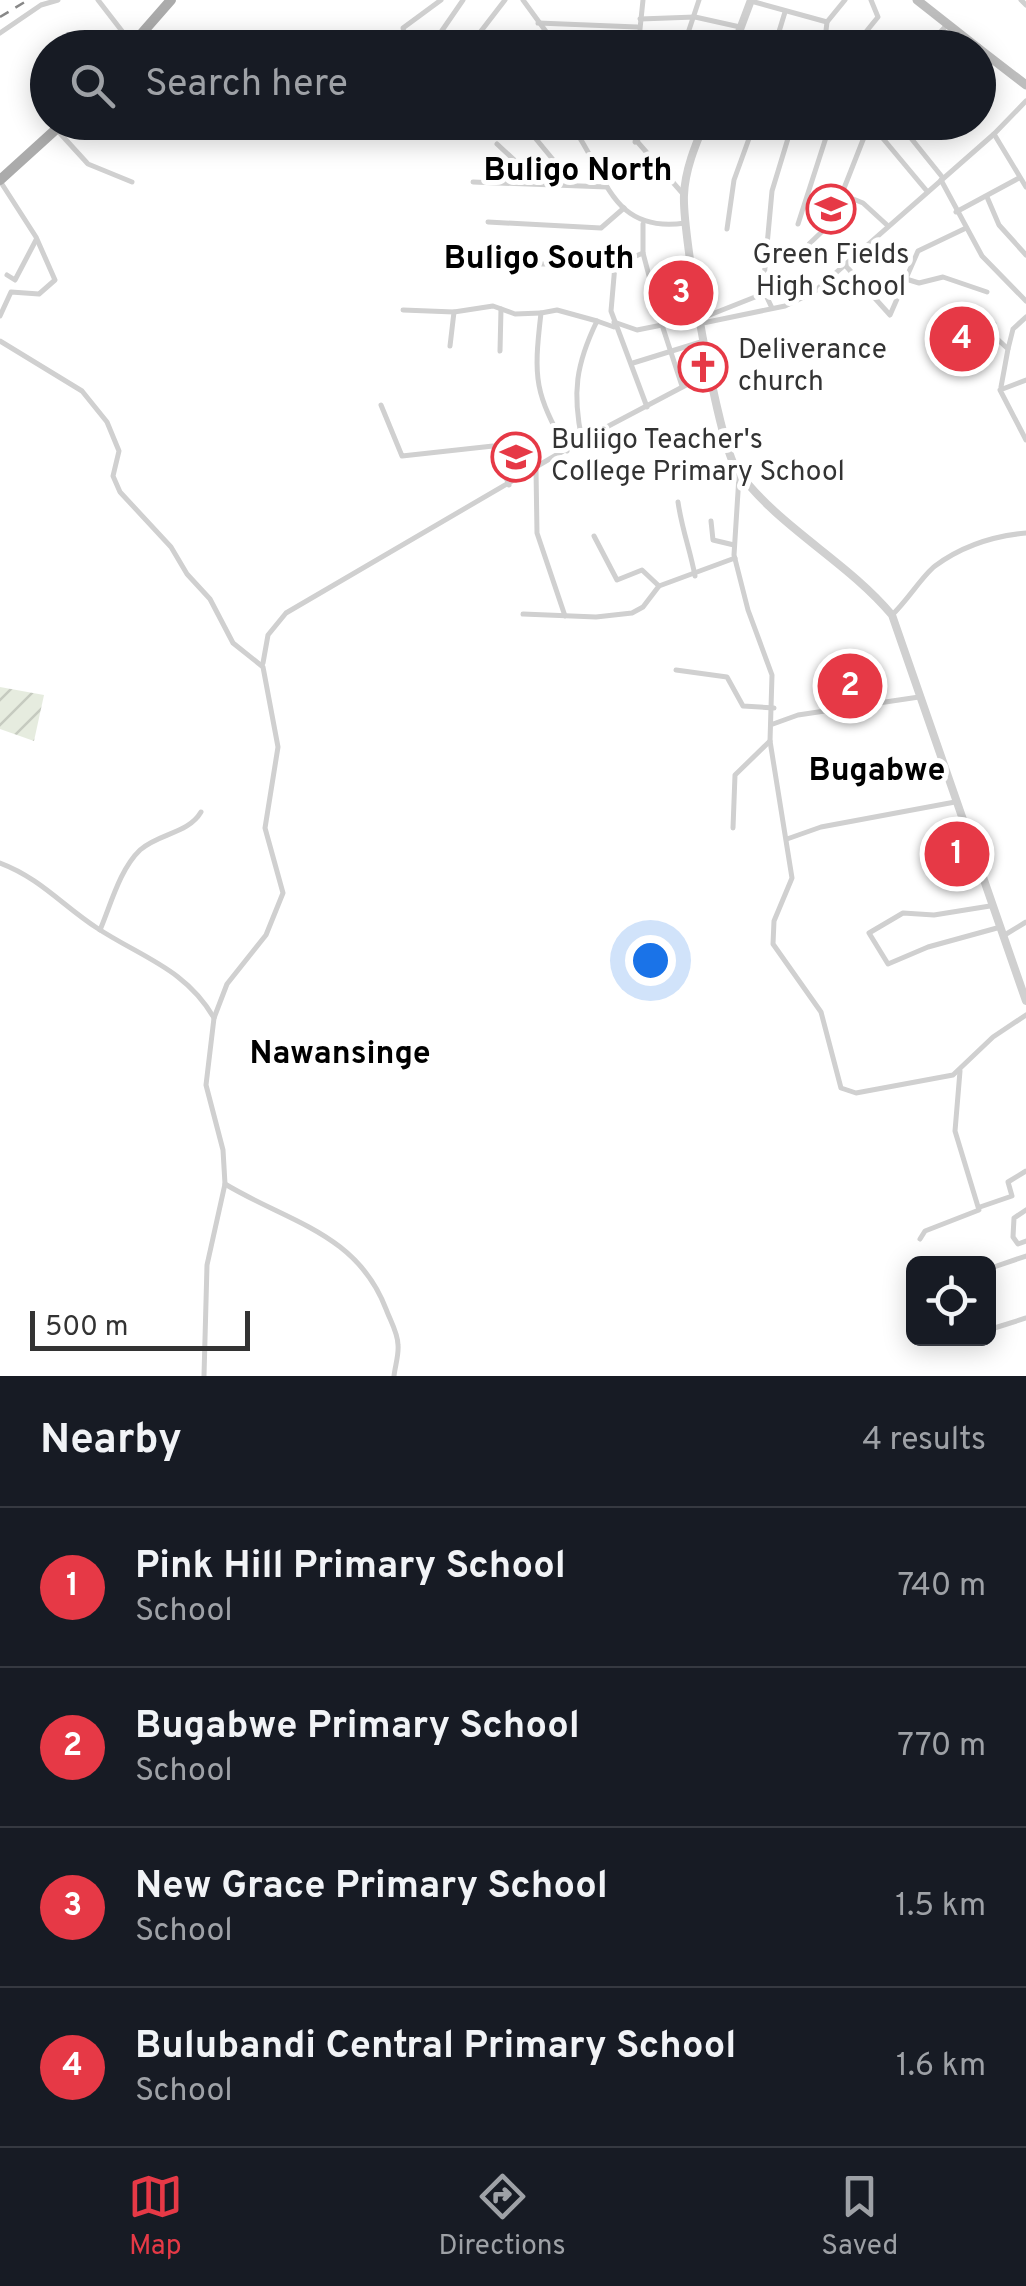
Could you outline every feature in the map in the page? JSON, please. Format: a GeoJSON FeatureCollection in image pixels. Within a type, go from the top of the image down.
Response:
{"type":"FeatureCollection","features":[{"type":"Feature","properties":{"kind":"main road"},"geometry":{"type":"LineString","coordinates":[[145,30],[170,0]]}},
{"type":"Feature","properties":{"kind":"main road"},"geometry":{"type":"LineString","coordinates":[[917,0],[956,30]]}},
{"type":"Feature","properties":{"kind":"main road"},"geometry":{"type":"LineString","coordinates":[[996,62],[1026,85]]}},
{"type":"Feature","properties":{"kind":"main road"},"geometry":{"type":"LineString","coordinates":[[0,181],[45,140]]}},
{"type":"Feature","properties":{"kind":"street"},"geometry":{"type":"LineString","coordinates":[[0,32],[58,0]]}},
{"type":"Feature","properties":{"kind":"street"},"geometry":{"type":"LineString","coordinates":[[98,0],[120,30]]}},
{"type":"Feature","properties":{"kind":"street"},"geometry":{"type":"LineString","coordinates":[[403,30],[440,0]]}},
{"type":"Feature","properties":{"kind":"street"},"geometry":{"type":"LineString","coordinates":[[442,30],[463,0]]}},
{"type":"Feature","properties":{"kind":"street"},"geometry":{"type":"LineString","coordinates":[[482,30],[505,0]]}},
{"type":"Feature","properties":{"kind":"street"},"geometry":{"type":"LineString","coordinates":[[523,0],[544,30]]}},
{"type":"Feature","properties":{"kind":"street"},"geometry":{"type":"LineString","coordinates":[[638,30],[643,0]]}},
{"type":"Feature","properties":{"kind":"street"},"geometry":{"type":"LineString","coordinates":[[690,30],[698,0]]}},
{"type":"Feature","properties":{"kind":"street"},"geometry":{"type":"LineString","coordinates":[[826,30],[827,22],[845,0]]}},
{"type":"Feature","properties":{"kind":"street"},"geometry":{"type":"LineString","coordinates":[[867,30],[878,16],[872,0]]}},
{"type":"Feature","properties":{"kind":"street"},"geometry":{"type":"LineString","coordinates":[[739,30],[751,1],[827,22]]}},
{"type":"Feature","properties":{"kind":"street"},"geometry":{"type":"LineString","coordinates":[[779,30],[785,12]]}},
{"type":"Feature","properties":{"kind":"street"},"geometry":{"type":"LineString","coordinates":[[538,22],[638,23],[695,17],[740,27]]}},
{"type":"Feature","properties":{"kind":"street"},"geometry":{"type":"LineString","coordinates":[[942,30],[948,24]]}},
{"type":"Feature","properties":{"kind":"street"},"geometry":{"type":"LineString","coordinates":[[996,132],[1026,100]]}},
{"type":"Feature","properties":{"kind":"street"},"geometry":{"type":"LineString","coordinates":[[996,138],[1026,187]]}},
{"type":"Feature","properties":{"kind":"street"},"geometry":{"type":"LineString","coordinates":[[70,140],[88,164],[132,182]]}},
{"type":"Feature","properties":{"kind":"street"},"geometry":{"type":"LineString","coordinates":[[537,140],[555,162],[564,184]]}},
{"type":"Feature","properties":{"kind":"street"},"geometry":{"type":"LineString","coordinates":[[580,140],[607,187],[644,224],[684,223]]}},
{"type":"Feature","properties":{"kind":"street"},"geometry":{"type":"LineString","coordinates":[[699,140],[684,195],[684,223],[724,441],[740,473],[868,586],[892,614],[1026,1001]]}},
{"type":"Feature","properties":{"kind":"street"},"geometry":{"type":"LineString","coordinates":[[728,229],[734,180],[748,140]]}},
{"type":"Feature","properties":{"kind":"street"},"geometry":{"type":"LineString","coordinates":[[772,308],[763,288],[772,191],[788,140]]}},
{"type":"Feature","properties":{"kind":"street"},"geometry":{"type":"LineString","coordinates":[[798,224],[824,140]]}},
{"type":"Feature","properties":{"kind":"street"},"geometry":{"type":"LineString","coordinates":[[808,244],[830,224],[863,140]]}},
{"type":"Feature","properties":{"kind":"street"},"geometry":{"type":"LineString","coordinates":[[884,140],[927,191]]}},
{"type":"Feature","properties":{"kind":"street"},"geometry":{"type":"LineString","coordinates":[[912,140],[942,180],[964,228],[997,274],[1026,301]]}},
{"type":"Feature","properties":{"kind":"street"},"geometry":{"type":"LineString","coordinates":[[702,320],[798,302],[845,266],[987,140]]}},
{"type":"Feature","properties":{"kind":"street"},"geometry":{"type":"LineString","coordinates":[[635,142],[684,195]]}},
{"type":"Feature","properties":{"kind":"street"},"geometry":{"type":"LineString","coordinates":[[497,144],[540,184]]}},
{"type":"Feature","properties":{"kind":"street"},"geometry":{"type":"LineString","coordinates":[[956,212],[1019,178]]}},
{"type":"Feature","properties":{"kind":"street"},"geometry":{"type":"LineString","coordinates":[[0,181],[51,267],[52,285],[39,294],[11,292],[0,316]]}},
{"type":"Feature","properties":{"kind":"street"},"geometry":{"type":"LineString","coordinates":[[473,182],[607,187]]}},
{"type":"Feature","properties":{"kind":"street"},"geometry":{"type":"LineString","coordinates":[[841,194],[863,203],[888,226]]}},
{"type":"Feature","properties":{"kind":"street"},"geometry":{"type":"LineString","coordinates":[[987,197],[998,225],[1026,255]]}},
{"type":"Feature","properties":{"kind":"street"},"geometry":{"type":"LineString","coordinates":[[488,222],[601,228],[624,208]]}},
{"type":"Feature","properties":{"kind":"street"},"geometry":{"type":"LineString","coordinates":[[644,224],[643,253],[682,386]]}},
{"type":"Feature","properties":{"kind":"street"},"geometry":{"type":"LineString","coordinates":[[845,266],[890,315],[918,251],[964,228]]}},
{"type":"Feature","properties":{"kind":"street"},"geometry":{"type":"LineString","coordinates":[[7,275],[15,280],[36,238]]}},
{"type":"Feature","properties":{"kind":"street"},"geometry":{"type":"LineString","coordinates":[[483,262],[616,265],[643,253]]}},
{"type":"Feature","properties":{"kind":"street"},"geometry":{"type":"LineString","coordinates":[[616,265],[610,294],[615,325],[646,407]]}},
{"type":"Feature","properties":{"kind":"street"},"geometry":{"type":"LineString","coordinates":[[906,280],[919,283],[943,278],[987,292]]}},
{"type":"Feature","properties":{"kind":"street"},"geometry":{"type":"LineString","coordinates":[[702,320],[755,297],[763,288]]}},
{"type":"Feature","properties":{"kind":"street"},"geometry":{"type":"LineString","coordinates":[[403,310],[454,312],[501,308],[515,314],[540,314],[553,310],[637,330],[662,325]]}},
{"type":"Feature","properties":{"kind":"street"},"geometry":{"type":"LineString","coordinates":[[500,351],[501,308]]}},
{"type":"Feature","properties":{"kind":"street"},"geometry":{"type":"LineString","coordinates":[[450,346],[454,312]]}},
{"type":"Feature","properties":{"kind":"street"},"geometry":{"type":"LineString","coordinates":[[540,314],[536,360],[539,392],[543,409],[567,451]]}},
{"type":"Feature","properties":{"kind":"street"},"geometry":{"type":"LineString","coordinates":[[1026,317],[1013,329],[1001,387],[1022,422],[1026,440]]}},
{"type":"Feature","properties":{"kind":"street"},"geometry":{"type":"LineString","coordinates":[[582,440],[574,392],[598,321]]}},
{"type":"Feature","properties":{"kind":"street"},"geometry":{"type":"LineString","coordinates":[[994,324],[993,335],[1008,350]]}},
{"type":"Feature","properties":{"kind":"street"},"geometry":{"type":"LineString","coordinates":[[632,363],[706,340]]}},
{"type":"Feature","properties":{"kind":"street"},"geometry":{"type":"LineString","coordinates":[[0,341],[94,402],[119,451],[113,476],[120,492],[171,546],[186,574],[210,599],[234,643],[263,666]]}},
{"type":"Feature","properties":{"kind":"street"},"geometry":{"type":"LineString","coordinates":[[204,1376],[207,1265],[225,1184],[224,1150],[206,1085],[214,1018],[227,984],[266,935],[283,894],[265,828],[278,747],[263,666],[268,636],[286,613],[582,440],[712,372]]}},
{"type":"Feature","properties":{"kind":"street"},"geometry":{"type":"LineString","coordinates":[[1001,387],[1026,380]]}},
{"type":"Feature","properties":{"kind":"street"},"geometry":{"type":"LineString","coordinates":[[381,405],[402,456],[493,446],[509,484]]}},
{"type":"Feature","properties":{"kind":"street"},"geometry":{"type":"LineString","coordinates":[[522,439],[536,470],[537,532],[565,616]]}},
{"type":"Feature","properties":{"kind":"street"},"geometry":{"type":"LineString","coordinates":[[740,473],[735,558],[748,610],[770,666],[774,708],[770,741],[792,887],[774,921],[773,944],[821,1012],[841,1088],[848,1093],[887,1089],[960,1071],[993,1037],[1026,1015]]}},
{"type":"Feature","properties":{"kind":"street"},"geometry":{"type":"LineString","coordinates":[[678,502],[683,542],[690,548],[695,576]]}},
{"type":"Feature","properties":{"kind":"street"},"geometry":{"type":"LineString","coordinates":[[712,522],[713,540],[734,545]]}},
{"type":"Feature","properties":{"kind":"street"},"geometry":{"type":"LineString","coordinates":[[892,614],[916,592],[932,567],[972,544],[1026,533]]}},
{"type":"Feature","properties":{"kind":"street"},"geometry":{"type":"LineString","coordinates":[[594,536],[617,580],[642,570],[659,586]]}},
{"type":"Feature","properties":{"kind":"street"},"geometry":{"type":"LineString","coordinates":[[523,614],[632,613],[659,586],[695,576],[735,558]]}},
{"type":"Feature","properties":{"kind":"street"},"geometry":{"type":"LineString","coordinates":[[676,670],[727,677],[743,706],[774,708]]}},
{"type":"Feature","properties":{"kind":"street"},"geometry":{"type":"LineString","coordinates":[[772,724],[798,716],[919,697]]}},
{"type":"Feature","properties":{"kind":"street"},"geometry":{"type":"LineString","coordinates":[[734,828],[734,775],[770,741]]}},
{"type":"Feature","properties":{"kind":"street"},"geometry":{"type":"LineString","coordinates":[[786,838],[821,827],[954,802]]}},
{"type":"Feature","properties":{"kind":"street"},"geometry":{"type":"LineString","coordinates":[[100,930],[139,851],[155,839],[185,828],[201,812]]}},
{"type":"Feature","properties":{"kind":"street"},"geometry":{"type":"LineString","coordinates":[[0,862],[41,882],[100,930],[180,975],[214,1018]]}},
{"type":"Feature","properties":{"kind":"street"},"geometry":{"type":"LineString","coordinates":[[990,906],[934,915],[903,913],[869,934],[888,964],[928,946],[999,932],[1026,922]]}},
{"type":"Feature","properties":{"kind":"street"},"geometry":{"type":"LineString","coordinates":[[920,1239],[926,1231],[979,1210],[955,1131],[960,1071]]}},
{"type":"Feature","properties":{"kind":"street"},"geometry":{"type":"LineString","coordinates":[[979,1205],[982,1209],[1012,1196],[1008,1182],[1026,1171]]}},
{"type":"Feature","properties":{"kind":"street"},"geometry":{"type":"LineString","coordinates":[[225,1184],[257,1204],[330,1236],[363,1266],[381,1296],[398,1342],[394,1376]]}},
{"type":"Feature","properties":{"kind":"street"},"geometry":{"type":"LineString","coordinates":[[1026,1210],[1014,1218],[1012,1228],[1018,1244],[1026,1241]]}},
{"type":"Feature","properties":{"kind":"street"},"geometry":{"type":"LineString","coordinates":[[996,1267],[1026,1256]]}},
{"type":"Feature","properties":{"kind":"street"},"geometry":{"type":"LineString","coordinates":[[996,1327],[1026,1318]]}},
{"type":"Feature","properties":{"kind":"shaded area"},"geometry":{"type":"Polygon","coordinates":[[[0,687],[44,695],[34,741],[0,729],[0,687]]]}},
{"type":"Feature","properties":{"kind":"railway"},"geometry":{"type":"LineString","coordinates":[[0,17],[28,0]]}},
{"type":"Feature","properties":{"kind":"place","name":"Green Fields High School"},"geometry":{"type":"Point","coordinates":[831,209]}},
{"type":"Feature","properties":{"kind":"place","name":"New Grace Primary School"},"geometry":{"type":"Point","coordinates":[681,293]}},
{"type":"Feature","properties":{"kind":"place","name":"Bulubandi Central Primary School"},"geometry":{"type":"Point","coordinates":[962,339]}},
{"type":"Feature","properties":{"kind":"place","name":"Deliverance church"},"geometry":{"type":"Point","coordinates":[703,367]}},
{"type":"Feature","properties":{"kind":"place","name":"Buliigo Teacher's College Primary School"},"geometry":{"type":"Point","coordinates":[516,457]}},
{"type":"Feature","properties":{"kind":"place","name":"Bugabwe Primary School"},"geometry":{"type":"Point","coordinates":[850,686]}},
{"type":"Feature","properties":{"kind":"place","name":"Pink Hill Primary School"},"geometry":{"type":"Point","coordinates":[957,854]}},
{"type":"Feature","properties":{"kind":"district","name":"Buligo North"},"geometry":{"type":"Point","coordinates":[578,172]}},
{"type":"Feature","properties":{"kind":"district","name":"Buligo South"},"geometry":{"type":"Point","coordinates":[539,260]}},
{"type":"Feature","properties":{"kind":"district","name":"Bugabwe"},"geometry":{"type":"Point","coordinates":[877,772]}},
{"type":"Feature","properties":{"kind":"district","name":"Nawansinge"},"geometry":{"type":"Point","coordinates":[340,1055]}}]}
